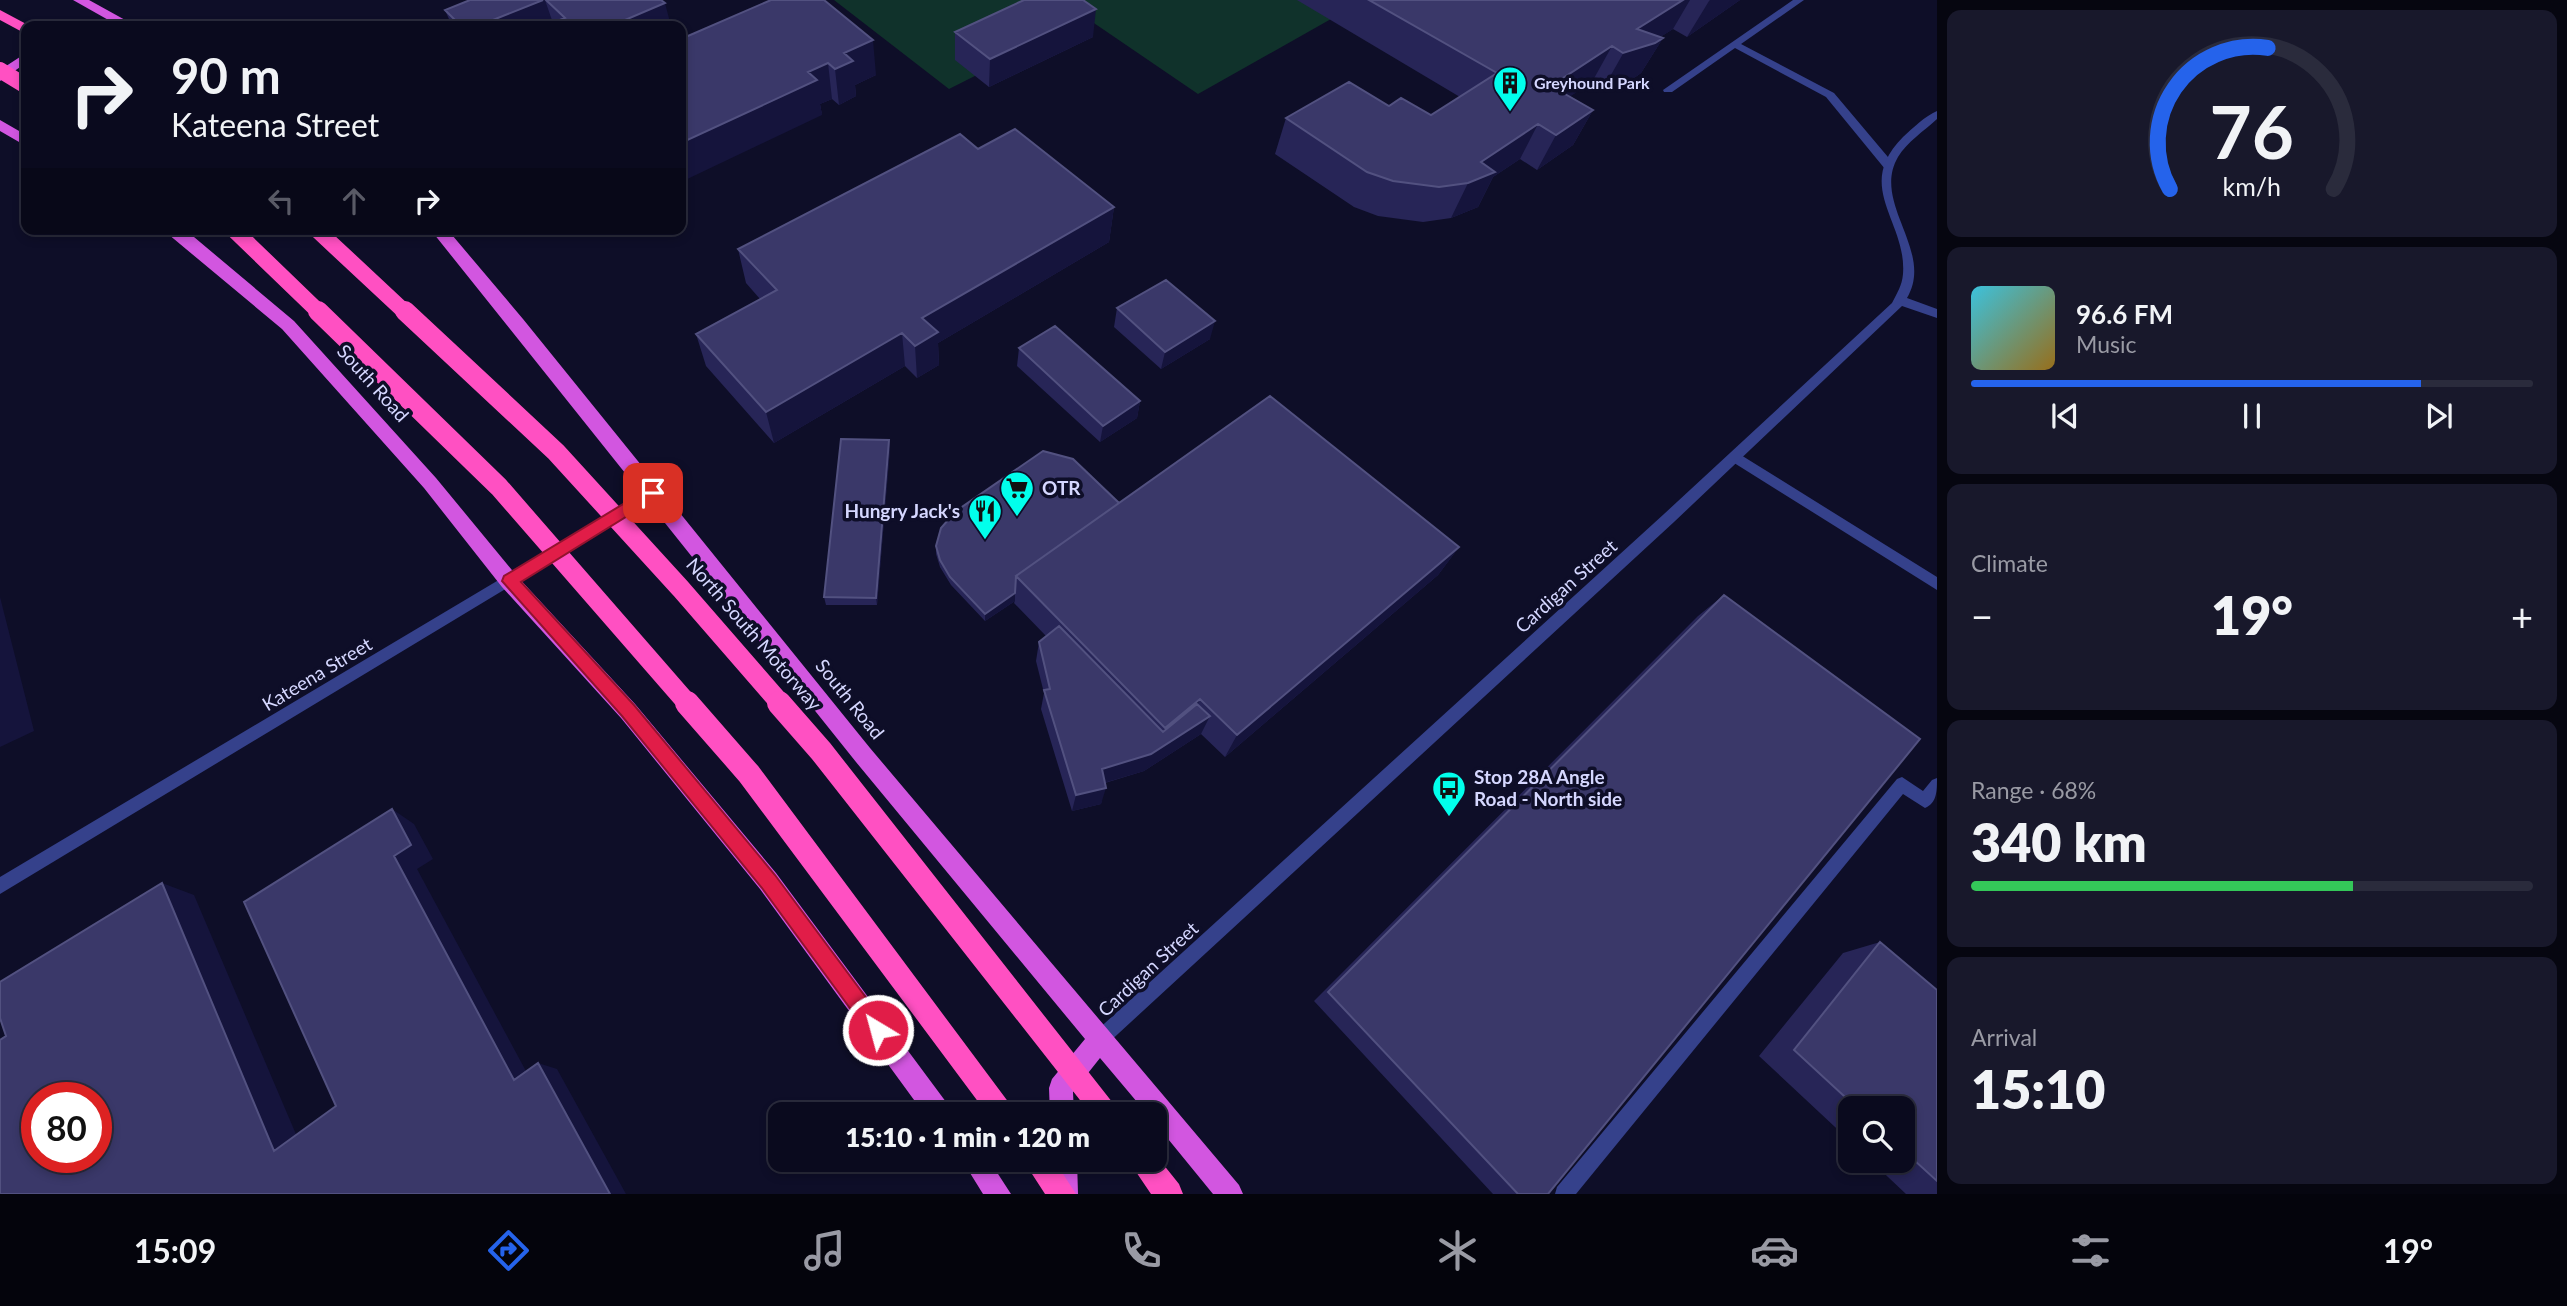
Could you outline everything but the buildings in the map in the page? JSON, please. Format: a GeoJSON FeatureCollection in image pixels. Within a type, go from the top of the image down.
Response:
{"type":"FeatureCollection","features":[{"type":"Feature","properties":{"kind":"highway"},"geometry":{"type":"LineString","coordinates":[[79,0],[119,21]]}},
{"type":"Feature","properties":{"kind":"highway"},"geometry":{"type":"LineString","coordinates":[[0,14],[21,27]]}},
{"type":"Feature","properties":{"kind":"highway"},"geometry":{"type":"LineString","coordinates":[[0,77],[21,61]]}},
{"type":"Feature","properties":{"kind":"highway"},"geometry":{"type":"LineString","coordinates":[[0,70],[21,83]]}},
{"type":"Feature","properties":{"kind":"highway"},"geometry":{"type":"LineString","coordinates":[[0,125],[21,138]]}},
{"type":"Feature","properties":{"kind":"highway","name":"South Road"},"geometry":{"type":"LineString","coordinates":[[180,235],[288,325],[430,483],[509,581],[628,711],[768,881],[930,1102]]}},
{"type":"Feature","properties":{"kind":"highway"},"geometry":{"type":"LineString","coordinates":[[239,235],[499,487],[740,763],[993,1102]]}},
{"type":"Feature","properties":{"kind":"highway","name":"North South Motorway"},"geometry":{"type":"LineString","coordinates":[[322,235],[556,452],[681,589],[821,751],[1097,1102]]}},
{"type":"Feature","properties":{"kind":"highway","name":"South Road"},"geometry":{"type":"LineString","coordinates":[[444,235],[863,755],[1230,1194]]}},
{"type":"Feature","properties":{"kind":"highway"},"geometry":{"type":"LineString","coordinates":[[1062,1102],[1061,1088],[1100,1039]]}},
{"type":"Feature","properties":{"kind":"highway"},"geometry":{"type":"LineString","coordinates":[[982,1172],[998,1194]]}},
{"type":"Feature","properties":{"kind":"highway"},"geometry":{"type":"LineString","coordinates":[[1047,1172],[1064,1194]]}},
{"type":"Feature","properties":{"kind":"highway"},"geometry":{"type":"LineString","coordinates":[[1064,1172],[1064,1194]]}},
{"type":"Feature","properties":{"kind":"highway"},"geometry":{"type":"LineString","coordinates":[[1151,1172],[1168,1194]]}},
{"type":"Feature","properties":{"kind":"street"},"geometry":{"type":"LineString","coordinates":[[1668,90],[1799,0]]}},
{"type":"Feature","properties":{"kind":"street"},"geometry":{"type":"LineString","coordinates":[[1736,45],[1830,95],[1889,166],[1899,149],[1937,114]]}},
{"type":"Feature","properties":{"kind":"street","name":"Cardigan Street"},"geometry":{"type":"LineString","coordinates":[[1100,1039],[1864,339],[1899,300],[1907,288],[1910,271],[1908,254],[1894,218],[1888,190],[1889,166]]}},
{"type":"Feature","properties":{"kind":"street"},"geometry":{"type":"LineString","coordinates":[[1899,300],[1937,314]]}},
{"type":"Feature","properties":{"kind":"street"},"geometry":{"type":"LineString","coordinates":[[1736,457],[1937,584]]}},
{"type":"Feature","properties":{"kind":"street","name":"Kateena Street"},"geometry":{"type":"LineString","coordinates":[[0,886],[653,493]]}},
{"type":"Feature","properties":{"kind":"street"},"geometry":{"type":"LineString","coordinates":[[1564,1194],[1902,784],[1925,801],[1937,785]]}},
{"type":"Feature","properties":{"kind":"green space"},"geometry":{"type":"Polygon","coordinates":[[[834,0],[1300,0],[1331,19],[1198,94],[1088,19],[949,89],[834,0]]]}},
{"type":"Feature","properties":{"kind":"place","name":"Greyhound Park"},"geometry":{"type":"Point","coordinates":[1510,113]}},
{"type":"Feature","properties":{"kind":"place","name":"OTR"},"geometry":{"type":"Point","coordinates":[1017,518]}},
{"type":"Feature","properties":{"kind":"place","name":"Hungry Jack's"},"geometry":{"type":"Point","coordinates":[985,541]}},
{"type":"Feature","properties":{"kind":"place","name":"Stop 28A Angle Road - North side"},"geometry":{"type":"Point","coordinates":[1449,818]}},
{"type":"Feature","properties":{"kind":"route"},"geometry":{"type":"LineString","coordinates":[[653,493],[509,581],[628,711],[768,881],[878,1030]]}}]}
